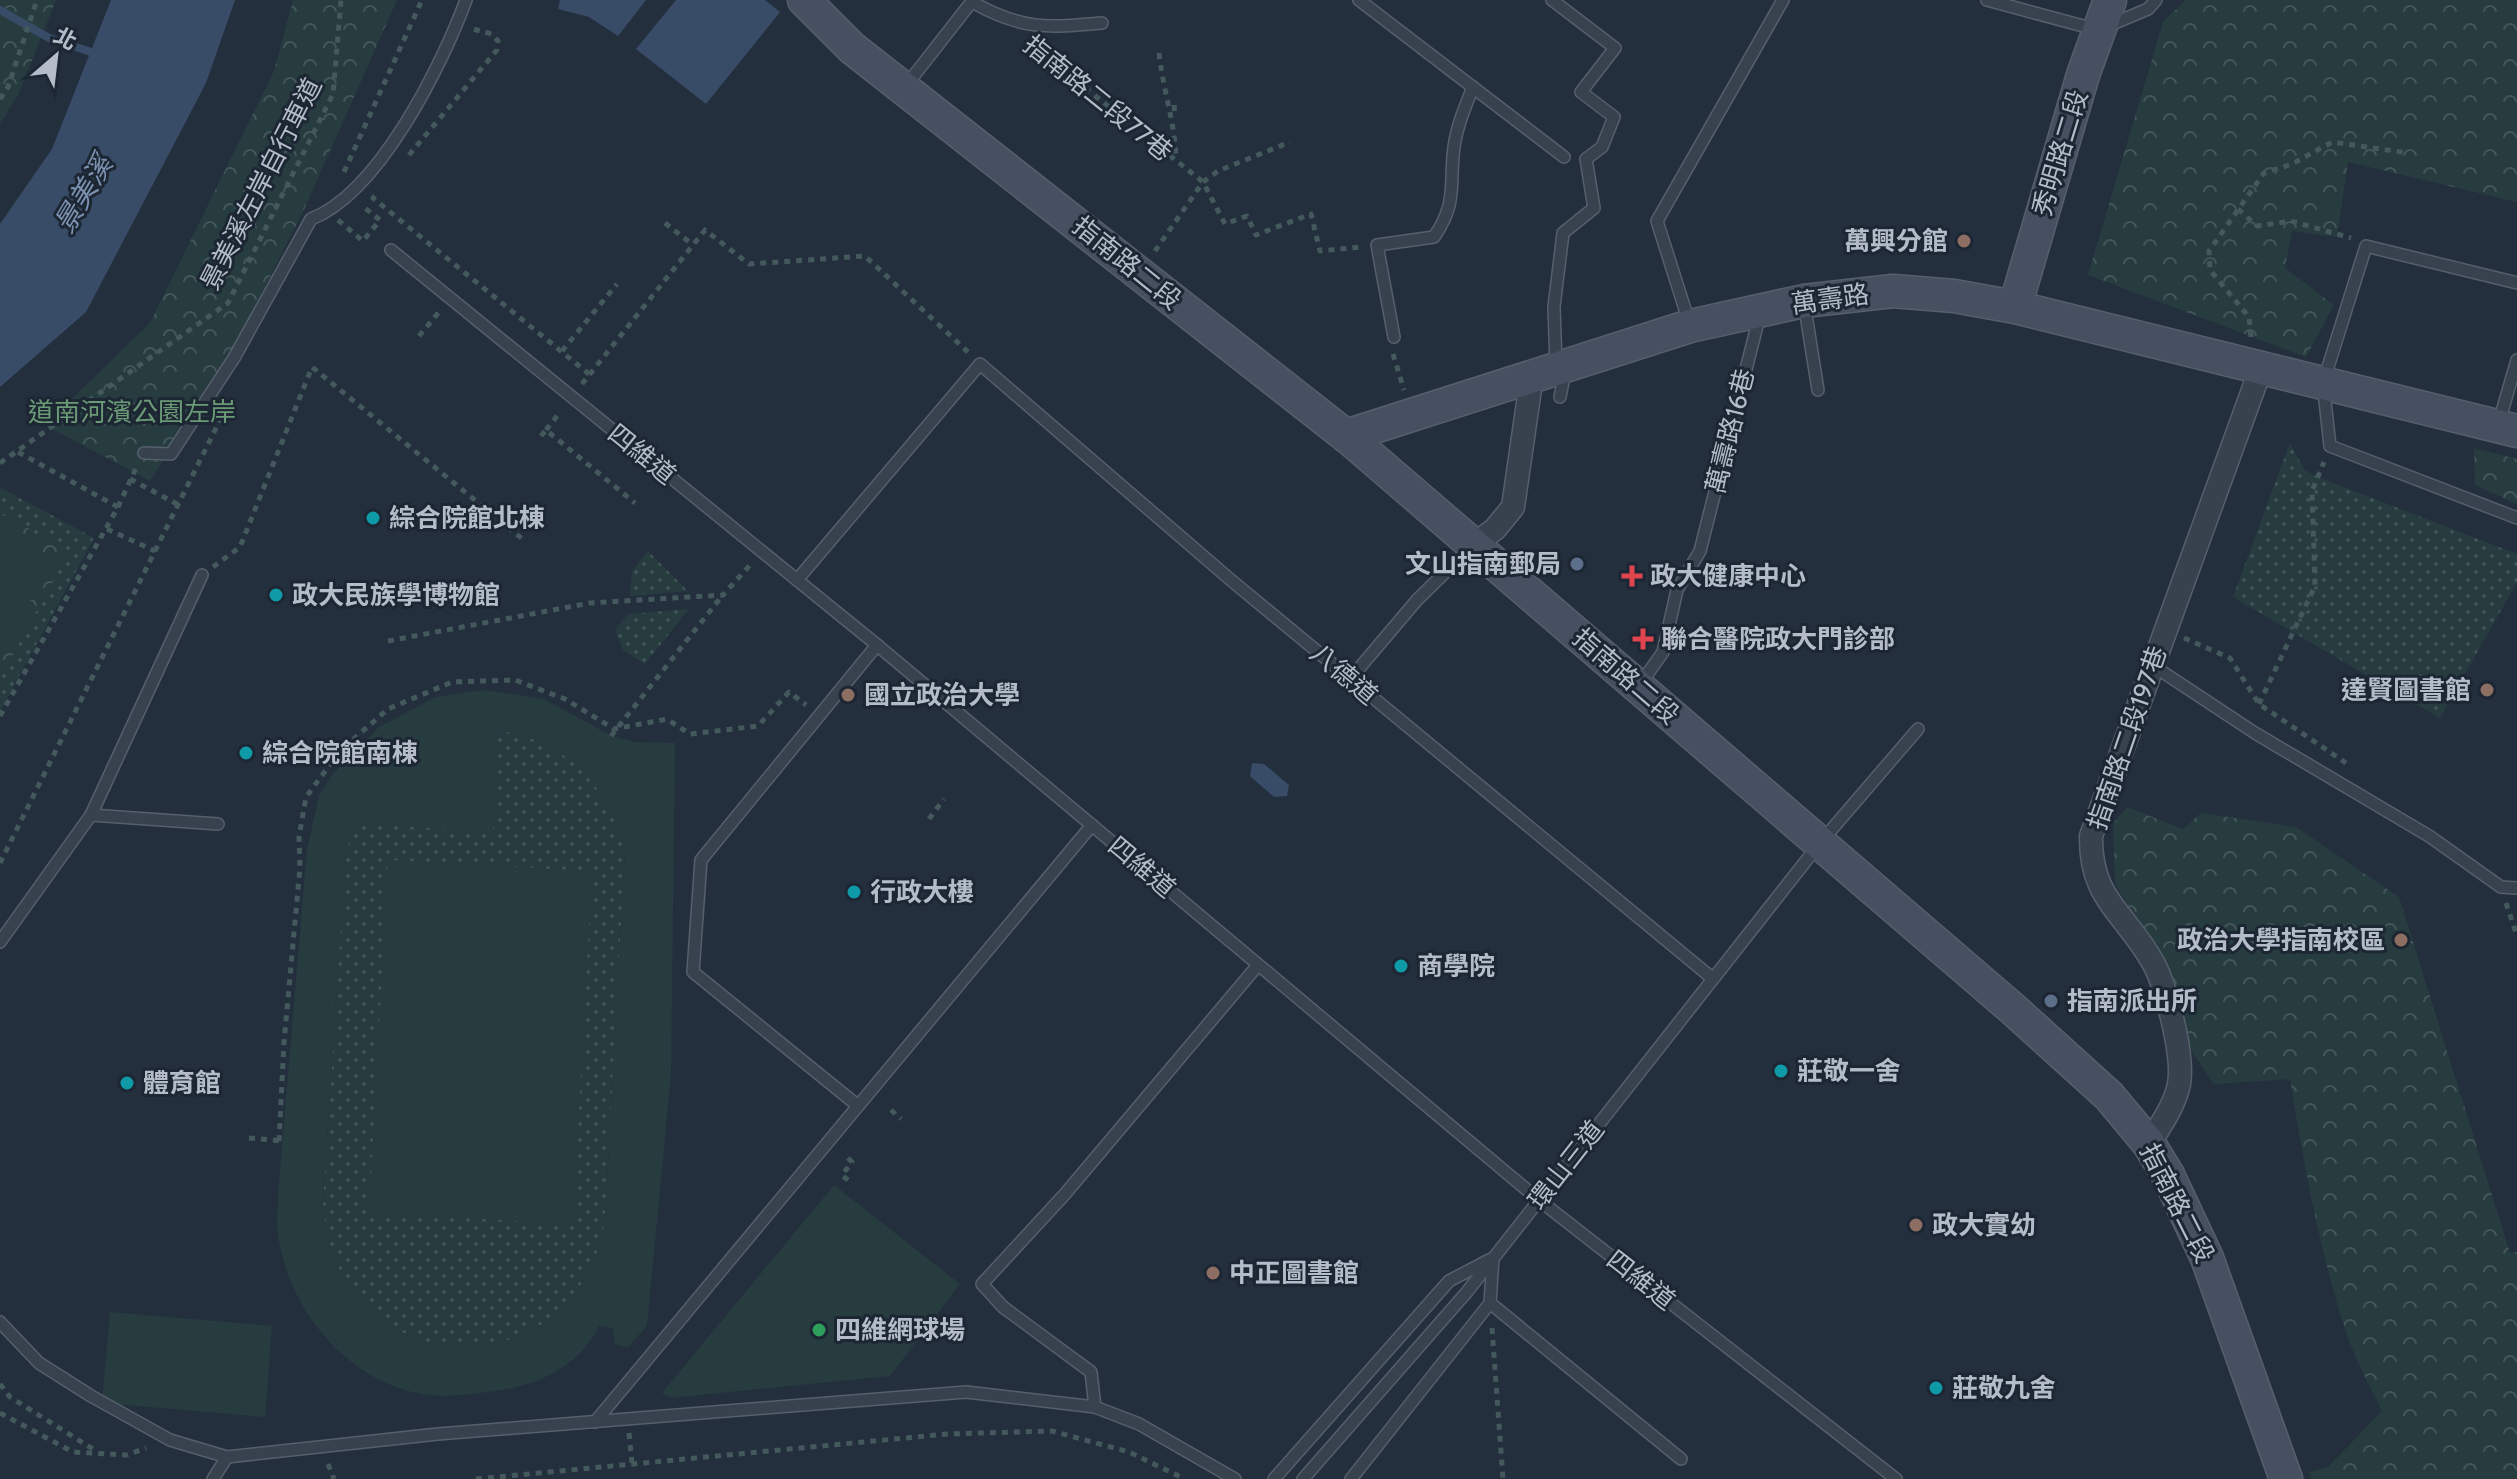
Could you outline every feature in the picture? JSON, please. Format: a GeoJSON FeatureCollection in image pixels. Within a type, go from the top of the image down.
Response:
{"type":"FeatureCollection","features":[{"type":"Feature","properties":{"kind":"street","name":"指南路二段"},"geometry":{"type":"LineString","coordinates":[[804,0],[852,48],[1346,436],[1475,544],[2083,1072],[2149,1144],[2207,1258],[2286,1479]]}},
{"type":"Feature","properties":{"kind":"street","name":"秀明路二段"},"geometry":{"type":"LineString","coordinates":[[2015,307],[2098,30],[2110,0]]}},
{"type":"Feature","properties":{"kind":"street","name":"萬壽路"},"geometry":{"type":"LineString","coordinates":[[1346,436],[1411,414],[1554,375],[1690,326],[1804,301],[1893,291],[1954,296],[2015,307],[2507,429]]}},
{"type":"Feature","properties":{"kind":"street","name":"指南路二段197巷"},"geometry":{"type":"LineString","coordinates":[[2149,1144],[2176,1095],[2180,1081],[2178,1055],[2152,960],[2104,898],[2091,855],[2097,814],[2164,631],[2252,366]]}},
{"type":"Feature","properties":{"kind":"street"},"geometry":{"type":"LineString","coordinates":[[1475,544],[1495,529],[1513,507],[1554,375]]}},
{"type":"Feature","properties":{"kind":"lane"},"geometry":{"type":"LineString","coordinates":[[144,453],[171,454],[234,358],[311,219],[328,212],[358,185],[409,119],[457,25],[466,0]]}},
{"type":"Feature","properties":{"kind":"lane"},"geometry":{"type":"LineString","coordinates":[[1359,0],[1564,157]]}},
{"type":"Feature","properties":{"kind":"lane"},"geometry":{"type":"LineString","coordinates":[[1552,0],[1615,48],[1581,92],[1614,117],[1602,147],[1586,159],[1594,208],[1563,233],[1554,307],[1554,375]]}},
{"type":"Feature","properties":{"kind":"lane"},"geometry":{"type":"LineString","coordinates":[[1690,326],[1657,221],[1783,0]]}},
{"type":"Feature","properties":{"kind":"lane"},"geometry":{"type":"LineString","coordinates":[[1987,0],[2098,30],[2148,9],[2156,0]]}},
{"type":"Feature","properties":{"kind":"lane"},"geometry":{"type":"LineString","coordinates":[[904,87],[972,1],[994,14],[1042,28],[1102,23]]}},
{"type":"Feature","properties":{"kind":"lane"},"geometry":{"type":"LineString","coordinates":[[1391,338],[1377,245],[1434,237],[1447,218],[1453,197],[1458,125],[1473,87]]}},
{"type":"Feature","properties":{"kind":"lane"},"geometry":{"type":"LineString","coordinates":[[2517,283],[2366,246],[2323,383],[2330,446],[2517,518]]}},
{"type":"Feature","properties":{"kind":"lane","name":"四維道"},"geometry":{"type":"LineString","coordinates":[[391,250],[877,645],[1539,1200],[1896,1479]]}},
{"type":"Feature","properties":{"kind":"lane"},"geometry":{"type":"LineString","coordinates":[[1804,301],[1818,390]]}},
{"type":"Feature","properties":{"kind":"lane","name":"萬壽路16巷"},"geometry":{"type":"LineString","coordinates":[[1638,686],[1663,652],[1677,590],[1700,551],[1761,310]]}},
{"type":"Feature","properties":{"kind":"lane","name":"萬壽路"},"geometry":{"type":"LineString","coordinates":[[2507,429],[2517,360]]}},
{"type":"Feature","properties":{"kind":"lane"},"geometry":{"type":"LineString","coordinates":[[797,580],[980,364]]}},
{"type":"Feature","properties":{"kind":"lane","name":"八德道"},"geometry":{"type":"LineString","coordinates":[[980,364],[1350,679],[1712,978]]}},
{"type":"Feature","properties":{"kind":"lane"},"geometry":{"type":"LineString","coordinates":[[1350,679],[1417,600],[1475,544]]}},
{"type":"Feature","properties":{"kind":"lane"},"geometry":{"type":"LineString","coordinates":[[0,942],[91,815],[202,575]]}},
{"type":"Feature","properties":{"kind":"lane"},"geometry":{"type":"LineString","coordinates":[[857,1105],[693,972],[701,860],[877,645]]}},
{"type":"Feature","properties":{"kind":"lane"},"geometry":{"type":"LineString","coordinates":[[2152,664],[2255,733],[2429,836],[2501,887],[2517,888]]}},
{"type":"Feature","properties":{"kind":"lane","name":"環山三道"},"geometry":{"type":"LineString","coordinates":[[1303,1479],[1466,1293],[1820,843],[1918,729]]}},
{"type":"Feature","properties":{"kind":"lane"},"geometry":{"type":"LineString","coordinates":[[91,815],[218,824]]}},
{"type":"Feature","properties":{"kind":"lane"},"geometry":{"type":"LineString","coordinates":[[595,1422],[1092,825]]}},
{"type":"Feature","properties":{"kind":"lane"},"geometry":{"type":"LineString","coordinates":[[1095,1407],[1091,1372],[1003,1307],[982,1284],[1065,1194],[1258,965]]}},
{"type":"Feature","properties":{"kind":"lane"},"geometry":{"type":"LineString","coordinates":[[1351,1479],[1490,1303],[1493,1258]]}},
{"type":"Feature","properties":{"kind":"lane"},"geometry":{"type":"LineString","coordinates":[[1274,1479],[1449,1281],[1493,1258]]}},
{"type":"Feature","properties":{"kind":"lane"},"geometry":{"type":"LineString","coordinates":[[1490,1303],[1681,1459]]}},
{"type":"Feature","properties":{"kind":"lane"},"geometry":{"type":"LineString","coordinates":[[0,1322],[39,1363],[91,1396],[170,1440],[227,1457],[438,1434],[966,1392],[1095,1407],[1139,1424],[1235,1479]]}},
{"type":"Feature","properties":{"kind":"lane"},"geometry":{"type":"LineString","coordinates":[[213,1479],[227,1457]]}},
{"type":"Feature","properties":{"kind":"path"},"geometry":{"type":"LineString","coordinates":[[0,99],[37,0]]}},
{"type":"Feature","properties":{"kind":"path","name":"景美溪左岸自行車道"},"geometry":{"type":"LineString","coordinates":[[0,463],[228,303],[333,94],[341,0]]}},
{"type":"Feature","properties":{"kind":"path"},"geometry":{"type":"LineString","coordinates":[[380,220],[363,241],[328,212],[331,198],[422,0]]}},
{"type":"Feature","properties":{"kind":"path","name":"指南路二段77巷"},"geometry":{"type":"LineString","coordinates":[[994,14],[1203,182],[1225,224],[1247,216],[1256,235],[1311,214],[1320,251],[1377,245]]}},
{"type":"Feature","properties":{"kind":"path"},"geometry":{"type":"LineString","coordinates":[[401,164],[497,50],[498,41],[492,34],[457,25]]}},
{"type":"Feature","properties":{"kind":"path"},"geometry":{"type":"LineString","coordinates":[[1159,53],[1164,97],[1175,122]]}},
{"type":"Feature","properties":{"kind":"path"},"geometry":{"type":"LineString","coordinates":[[1174,105],[1176,160]]}},
{"type":"Feature","properties":{"kind":"path"},"geometry":{"type":"LineString","coordinates":[[1138,274],[1203,182],[1218,171],[1290,142]]}},
{"type":"Feature","properties":{"kind":"path"},"geometry":{"type":"LineString","coordinates":[[2252,366],[2249,317],[2210,270],[2209,251],[2264,173],[2292,164],[2319,146],[2332,142],[2408,153]]}},
{"type":"Feature","properties":{"kind":"path"},"geometry":{"type":"LineString","coordinates":[[382,187],[373,198],[589,374]]}},
{"type":"Feature","properties":{"kind":"path"},"geometry":{"type":"LineString","coordinates":[[2238,209],[2257,226],[2291,221],[2356,239],[2366,246]]}},
{"type":"Feature","properties":{"kind":"path"},"geometry":{"type":"LineString","coordinates":[[665,223],[693,245]]}},
{"type":"Feature","properties":{"kind":"path"},"geometry":{"type":"LineString","coordinates":[[572,397],[705,230],[749,264],[865,256],[980,364]]}},
{"type":"Feature","properties":{"kind":"path"},"geometry":{"type":"LineString","coordinates":[[562,351],[617,284]]}},
{"type":"Feature","properties":{"kind":"path"},"geometry":{"type":"LineString","coordinates":[[419,336],[450,298]]}},
{"type":"Feature","properties":{"kind":"path"},"geometry":{"type":"LineString","coordinates":[[1391,338],[1411,414]]}},
{"type":"Feature","properties":{"kind":"path"},"geometry":{"type":"LineString","coordinates":[[202,575],[240,547],[312,367],[525,541]]}},
{"type":"Feature","properties":{"kind":"path"},"geometry":{"type":"LineString","coordinates":[[0,863],[231,399]]}},
{"type":"Feature","properties":{"kind":"path"},"geometry":{"type":"LineString","coordinates":[[541,436],[546,430],[635,503]]}},
{"type":"Feature","properties":{"kind":"path"},"geometry":{"type":"LineString","coordinates":[[2259,704],[2315,586],[2312,491],[2330,446]]}},
{"type":"Feature","properties":{"kind":"path"},"geometry":{"type":"LineString","coordinates":[[15,450],[118,507]]}},
{"type":"Feature","properties":{"kind":"path"},"geometry":{"type":"LineString","coordinates":[[0,716],[107,529],[144,453]]}},
{"type":"Feature","properties":{"kind":"path"},"geometry":{"type":"LineString","coordinates":[[130,479],[179,505]]}},
{"type":"Feature","properties":{"kind":"path"},"geometry":{"type":"LineString","coordinates":[[107,529],[155,551]]}},
{"type":"Feature","properties":{"kind":"path"},"geometry":{"type":"LineString","coordinates":[[611,736],[723,595],[764,553]]}},
{"type":"Feature","properties":{"kind":"path"},"geometry":{"type":"LineString","coordinates":[[388,641],[590,603],[723,595]]}},
{"type":"Feature","properties":{"kind":"path"},"geometry":{"type":"LineString","coordinates":[[2164,631],[2230,658],[2259,704],[2358,772]]}},
{"type":"Feature","properties":{"kind":"path"},"geometry":{"type":"LineString","coordinates":[[249,1138],[281,1141],[284,1042],[300,867],[299,837],[306,797],[340,751],[388,709],[452,682],[515,680],[565,699],[614,729],[667,719],[690,734],[758,726],[789,692],[820,715]]}},
{"type":"Feature","properties":{"kind":"path"},"geometry":{"type":"LineString","coordinates":[[929,819],[944,799]]}},
{"type":"Feature","properties":{"kind":"path"},"geometry":{"type":"LineString","coordinates":[[2501,887],[2517,936]]}},
{"type":"Feature","properties":{"kind":"path"},"geometry":{"type":"LineString","coordinates":[[891,1110],[901,1119]]}},
{"type":"Feature","properties":{"kind":"path"},"geometry":{"type":"LineString","coordinates":[[848,1158],[852,1162],[842,1175],[850,1182]]}},
{"type":"Feature","properties":{"kind":"path"},"geometry":{"type":"LineString","coordinates":[[1490,1303],[1503,1479]]}},
{"type":"Feature","properties":{"kind":"path"},"geometry":{"type":"LineString","coordinates":[[0,1384],[10,1397],[96,1451]]}},
{"type":"Feature","properties":{"kind":"path"},"geometry":{"type":"LineString","coordinates":[[0,1413],[73,1452],[127,1455]]}},
{"type":"Feature","properties":{"kind":"path"},"geometry":{"type":"LineString","coordinates":[[629,1428],[632,1464]]}},
{"type":"Feature","properties":{"kind":"path"},"geometry":{"type":"LineString","coordinates":[[476,1479],[947,1434],[1052,1431],[1129,1452],[1185,1479]]}},
{"type":"Feature","properties":{"kind":"green space"},"geometry":{"type":"Polygon","coordinates":[[[0,0],[56,0],[18,95],[0,123],[0,0]]]}},
{"type":"Feature","properties":{"kind":"green space","name":"道南河濱公園左岸"},"geometry":{"type":"Polygon","coordinates":[[[293,0],[397,0],[303,212],[230,355],[150,481],[45,425],[150,323],[274,71],[293,0]]]}},
{"type":"Feature","properties":{"kind":"green space"},"geometry":{"type":"Polygon","coordinates":[[[2186,0],[2517,0],[2517,202],[2348,162],[2337,237],[2292,231],[2285,268],[2334,305],[2306,357],[2088,275],[2163,22],[2186,0]]]}},
{"type":"Feature","properties":{"kind":"green space"},"geometry":{"type":"Polygon","coordinates":[[[2290,443],[2304,469],[2315,476],[2517,554],[2517,582],[2440,718],[2233,597],[2290,443]]]}},
{"type":"Feature","properties":{"kind":"green space"},"geometry":{"type":"Polygon","coordinates":[[[2474,448],[2517,459],[2517,504],[2475,485],[2474,448]]]}},
{"type":"Feature","properties":{"kind":"green space"},"geometry":{"type":"Polygon","coordinates":[[[0,488],[94,538],[0,711],[0,488]]]}},
{"type":"Feature","properties":{"kind":"green space"},"geometry":{"type":"Polygon","coordinates":[[[0,513],[69,551],[2,675],[0,674],[0,513]]]}},
{"type":"Feature","properties":{"kind":"green space"},"geometry":{"type":"Polygon","coordinates":[[[0,538],[50,564],[0,658],[0,538]]]}},
{"type":"Feature","properties":{"kind":"green space"},"geometry":{"type":"Polygon","coordinates":[[[648,551],[688,591],[630,596],[632,571],[648,551]]]}},
{"type":"Feature","properties":{"kind":"green space"},"geometry":{"type":"Polygon","coordinates":[[[689,609],[645,664],[623,650],[615,630],[628,614],[689,609]]]}},
{"type":"Feature","properties":{"kind":"green space"},"geometry":{"type":"Polygon","coordinates":[[[484,690],[544,699],[612,736],[635,742],[675,743],[671,1074],[647,1326],[627,1348],[615,1344],[613,1328],[599,1326],[582,1351],[544,1378],[516,1387],[451,1396],[422,1394],[395,1387],[346,1358],[326,1338],[295,1290],[284,1264],[277,1226],[307,850],[319,795],[332,775],[379,727],[436,697],[484,690]],[[496,730],[493,833],[354,822],[345,858],[323,1202],[336,1262],[366,1307],[408,1335],[456,1346],[505,1341],[549,1319],[585,1279],[605,1221],[625,850],[617,826],[595,785],[563,755],[521,735],[496,730]]]}},
{"type":"Feature","properties":{"kind":"green space"},"geometry":{"type":"Polygon","coordinates":[[[495,730],[544,743],[581,768],[607,804],[625,850],[605,1221],[585,1279],[549,1319],[505,1341],[456,1346],[408,1335],[366,1307],[336,1262],[323,1202],[345,858],[353,822],[492,832],[495,730]]]}},
{"type":"Feature","properties":{"kind":"green space"},"geometry":{"type":"Polygon","coordinates":[[[2127,807],[2183,829],[2201,813],[2296,827],[2399,897],[2510,1253],[2517,1252],[2517,1479],[2311,1479],[2309,1472],[2328,1467],[2382,1411],[2354,1352],[2336,1301],[2313,1207],[2290,1079],[2214,1084],[2191,1050],[2166,970],[2115,883],[2113,824],[2127,807]]]}},
{"type":"Feature","properties":{"kind":"green space"},"geometry":{"type":"Polygon","coordinates":[[[388,860],[592,871],[573,1224],[369,1213],[388,860]]]}},
{"type":"Feature","properties":{"kind":"green space","name":"四維網球場"},"geometry":{"type":"Polygon","coordinates":[[[834,1185],[960,1284],[890,1376],[670,1398],[662,1393],[834,1185]]]}},
{"type":"Feature","properties":{"kind":"green space"},"geometry":{"type":"Polygon","coordinates":[[[110,1312],[272,1326],[265,1417],[102,1403],[110,1312]]]}},
{"type":"Feature","properties":{"kind":"water","name":"景美溪"},"geometry":{"type":"Polygon","coordinates":[[[111,0],[235,0],[206,83],[86,312],[0,387],[0,224],[52,149],[111,0]]]}},
{"type":"Feature","properties":{"kind":"water"},"geometry":{"type":"Polygon","coordinates":[[[560,0],[646,0],[618,36],[589,17],[558,9],[560,0]]]}},
{"type":"Feature","properties":{"kind":"water"},"geometry":{"type":"Polygon","coordinates":[[[676,0],[765,0],[780,12],[706,104],[636,49],[676,0]]]}},
{"type":"Feature","properties":{"kind":"water"},"geometry":{"type":"Polygon","coordinates":[[[1252,763],[1264,764],[1289,785],[1287,796],[1274,797],[1250,776],[1252,763]]]}},
{"type":"Feature","properties":{"kind":"waterway"},"geometry":{"type":"LineString","coordinates":[[0,10],[49,38],[97,54]]}},
{"type":"Feature","properties":{"kind":"place","name":"萬興分館"},"geometry":{"type":"Point","coordinates":[1964,241]}},
{"type":"Feature","properties":{"kind":"place","name":"綜合院館北棟"},"geometry":{"type":"Point","coordinates":[373,518]}},
{"type":"Feature","properties":{"kind":"place","name":"文山指南郵局"},"geometry":{"type":"Point","coordinates":[1577,564]}},
{"type":"Feature","properties":{"kind":"place","name":"政大健康中心"},"geometry":{"type":"Point","coordinates":[1632,576]}},
{"type":"Feature","properties":{"kind":"place","name":"政大民族學博物館"},"geometry":{"type":"Point","coordinates":[276,595]}},
{"type":"Feature","properties":{"kind":"place","name":"聯合醫院政大門診部"},"geometry":{"type":"Point","coordinates":[1643,639]}},
{"type":"Feature","properties":{"kind":"place","name":"達賢圖書館"},"geometry":{"type":"Point","coordinates":[2487,690]}},
{"type":"Feature","properties":{"kind":"place","name":"國立政治大學"},"geometry":{"type":"Point","coordinates":[848,695]}},
{"type":"Feature","properties":{"kind":"place","name":"綜合院館南棟"},"geometry":{"type":"Point","coordinates":[246,753]}},
{"type":"Feature","properties":{"kind":"place","name":"行政大樓"},"geometry":{"type":"Point","coordinates":[854,892]}},
{"type":"Feature","properties":{"kind":"place","name":"政治大學指南校區"},"geometry":{"type":"Point","coordinates":[2401,940]}},
{"type":"Feature","properties":{"kind":"place","name":"商學院"},"geometry":{"type":"Point","coordinates":[1401,966]}},
{"type":"Feature","properties":{"kind":"place","name":"指南派出所"},"geometry":{"type":"Point","coordinates":[2051,1001]}},
{"type":"Feature","properties":{"kind":"place","name":"莊敬一舍"},"geometry":{"type":"Point","coordinates":[1781,1071]}},
{"type":"Feature","properties":{"kind":"place","name":"體育館"},"geometry":{"type":"Point","coordinates":[127,1083]}},
{"type":"Feature","properties":{"kind":"place","name":"政大實幼"},"geometry":{"type":"Point","coordinates":[1916,1225]}},
{"type":"Feature","properties":{"kind":"place","name":"中正圖書館"},"geometry":{"type":"Point","coordinates":[1213,1273]}},
{"type":"Feature","properties":{"kind":"place","name":"四維網球場"},"geometry":{"type":"Point","coordinates":[819,1330]}},
{"type":"Feature","properties":{"kind":"place","name":"莊敬九舍"},"geometry":{"type":"Point","coordinates":[1936,1388]}}]}
